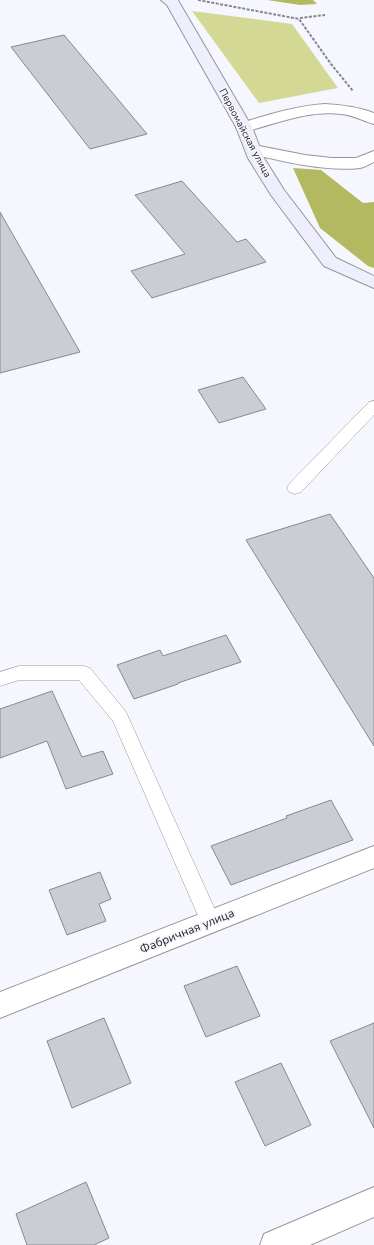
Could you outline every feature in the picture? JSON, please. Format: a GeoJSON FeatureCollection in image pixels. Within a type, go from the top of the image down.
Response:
{"type":"FeatureCollection","features":[{"type":"Feature","properties":{"kind":"street","name":"Первомайская улица"},"geometry":{"type":"LineString","coordinates":[[168,0],[172,2],[244,127],[256,158],[277,192],[330,262],[374,283]]}},
{"type":"Feature","properties":{"kind":"street"},"geometry":{"type":"LineString","coordinates":[[244,127],[306,109],[337,108],[369,117]]}},
{"type":"Feature","properties":{"kind":"street"},"geometry":{"type":"LineString","coordinates":[[254,150],[305,160],[332,163],[359,163],[374,156]]}},
{"type":"Feature","properties":{"kind":"street","name":"Фабричная улица"},"geometry":{"type":"LineString","coordinates":[[0,1005],[374,857]]}},
{"type":"Feature","properties":{"kind":"street"},"geometry":{"type":"LineString","coordinates":[[275,1245],[374,1202]]}},
{"type":"Feature","properties":{"kind":"lane"},"geometry":{"type":"LineString","coordinates":[[295,488],[374,406]]}},
{"type":"Feature","properties":{"kind":"lane"},"geometry":{"type":"LineString","coordinates":[[0,679],[19,673],[84,673],[120,717],[210,921]]}},
{"type":"Feature","properties":{"kind":"path"},"geometry":{"type":"LineString","coordinates":[[198,0],[299,18],[325,14]]}},
{"type":"Feature","properties":{"kind":"path"},"geometry":{"type":"LineString","coordinates":[[299,18],[310,31],[330,63],[343,76],[369,117]]}},
{"type":"Feature","properties":{"kind":"green space"},"geometry":{"type":"Polygon","coordinates":[[[267,0],[313,0],[317,4],[300,5],[267,0]]]}},
{"type":"Feature","properties":{"kind":"green space"},"geometry":{"type":"Polygon","coordinates":[[[192,11],[292,24],[338,88],[259,103],[192,11]]]}},
{"type":"Feature","properties":{"kind":"green space"},"geometry":{"type":"Polygon","coordinates":[[[293,168],[321,170],[363,203],[374,202],[374,268],[368,266],[320,228],[293,168]]]}},
{"type":"Feature","properties":{"kind":"building"},"geometry":{"type":"Polygon","coordinates":[[[64,35],[147,134],[90,149],[11,47],[64,35]]]}},
{"type":"Feature","properties":{"kind":"building"},"geometry":{"type":"Polygon","coordinates":[[[182,181],[237,242],[246,239],[266,262],[152,298],[131,271],[185,254],[135,195],[182,181]]]}},
{"type":"Feature","properties":{"kind":"building"},"geometry":{"type":"Polygon","coordinates":[[[0,212],[80,352],[0,373],[0,212]]]}},
{"type":"Feature","properties":{"kind":"building"},"geometry":{"type":"Polygon","coordinates":[[[243,377],[266,409],[219,423],[198,390],[243,377]]]}},
{"type":"Feature","properties":{"kind":"building"},"geometry":{"type":"Polygon","coordinates":[[[330,514],[374,578],[374,746],[246,540],[330,514]]]}},
{"type":"Feature","properties":{"kind":"building"},"geometry":{"type":"Polygon","coordinates":[[[226,635],[241,662],[134,699],[117,665],[160,650],[163,656],[226,635]]]}},
{"type":"Feature","properties":{"kind":"building"},"geometry":{"type":"Polygon","coordinates":[[[52,691],[82,757],[103,751],[113,774],[66,789],[47,741],[0,758],[0,709],[52,691]]]}},
{"type":"Feature","properties":{"kind":"building"},"geometry":{"type":"Polygon","coordinates":[[[331,800],[353,840],[231,885],[211,846],[331,800]]]}},
{"type":"Feature","properties":{"kind":"building"},"geometry":{"type":"Polygon","coordinates":[[[100,872],[111,899],[99,904],[106,921],[67,935],[49,890],[100,872]]]}},
{"type":"Feature","properties":{"kind":"building"},"geometry":{"type":"Polygon","coordinates":[[[237,966],[260,1016],[206,1037],[184,986],[237,966]]]}},
{"type":"Feature","properties":{"kind":"building"},"geometry":{"type":"Polygon","coordinates":[[[104,1018],[131,1083],[72,1108],[47,1041],[104,1018]]]}},
{"type":"Feature","properties":{"kind":"building"},"geometry":{"type":"Polygon","coordinates":[[[374,1023],[374,1128],[330,1041],[374,1023]]]}},
{"type":"Feature","properties":{"kind":"building"},"geometry":{"type":"Polygon","coordinates":[[[281,1063],[311,1125],[265,1146],[235,1082],[281,1063]]]}},
{"type":"Feature","properties":{"kind":"building"},"geometry":{"type":"Polygon","coordinates":[[[86,1182],[109,1238],[94,1245],[27,1245],[16,1214],[86,1182]]]}}]}
